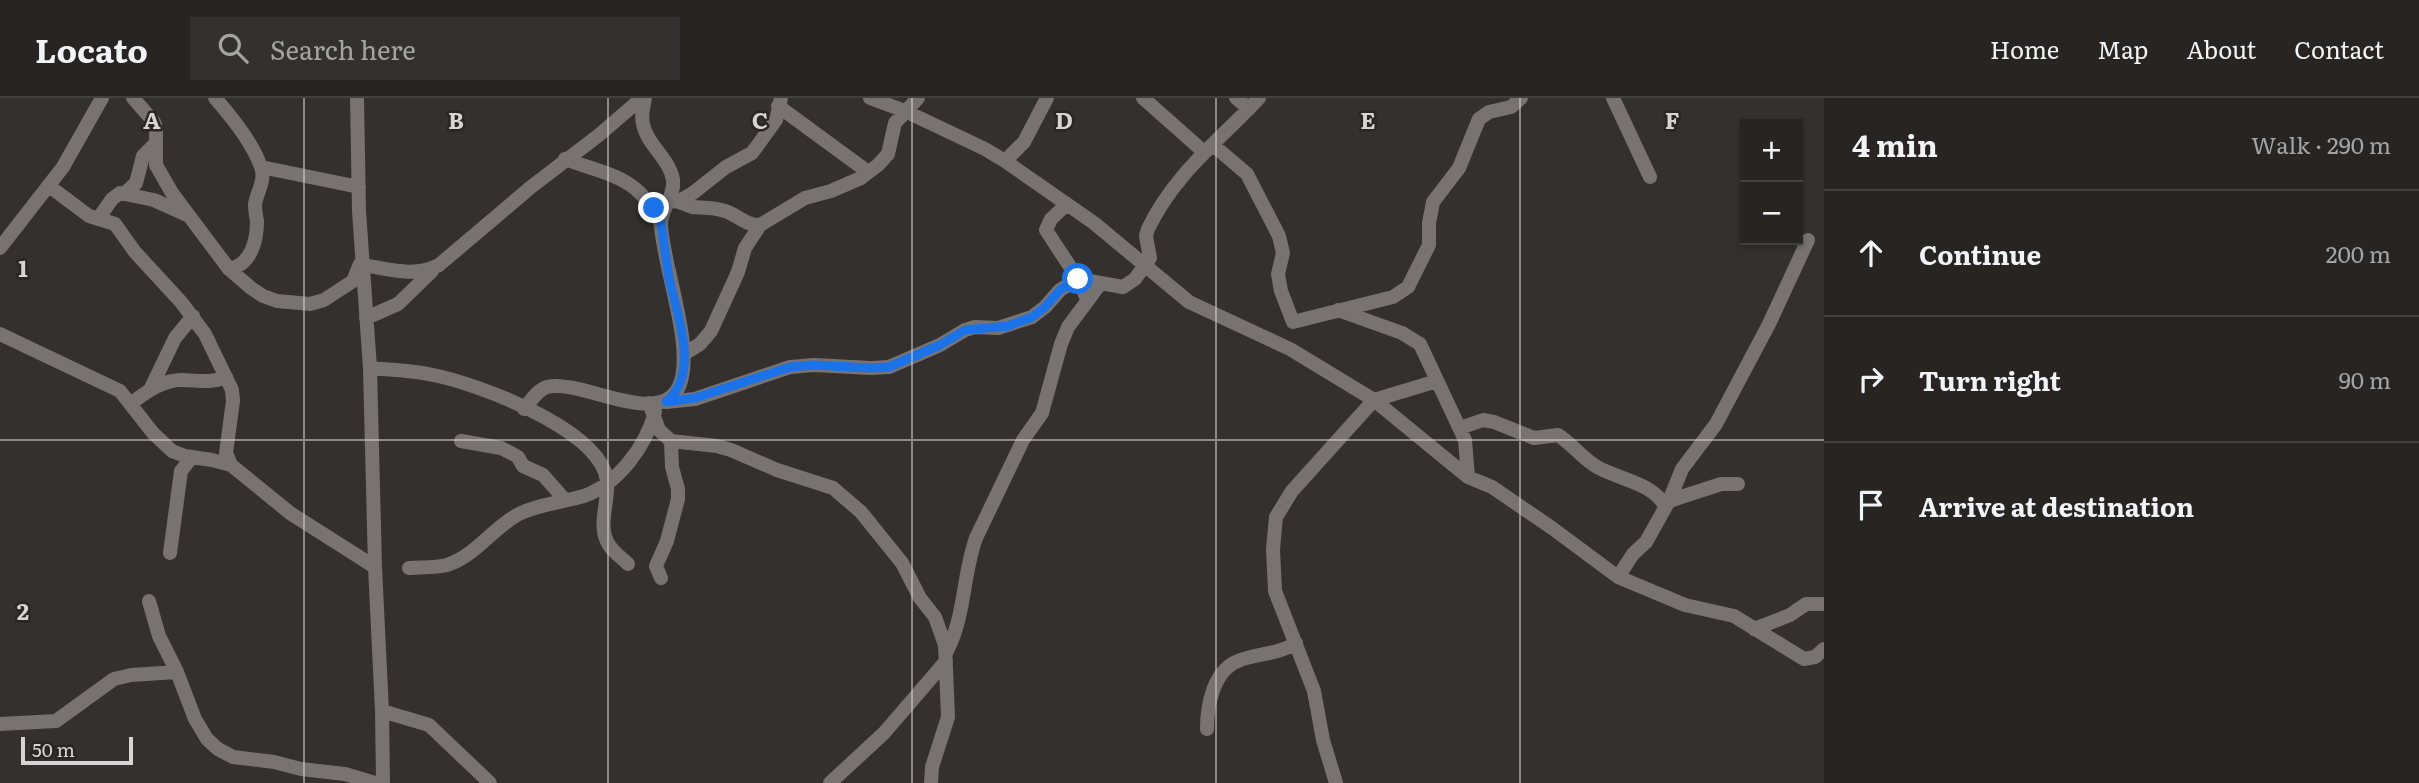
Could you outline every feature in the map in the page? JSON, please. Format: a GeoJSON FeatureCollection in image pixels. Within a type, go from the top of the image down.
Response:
{"type":"FeatureCollection","features":[{"type":"Feature","properties":{"kind":"street"},"geometry":{"type":"LineString","coordinates":[[0,248],[49,186],[89,124],[102,98]]}},
{"type":"Feature","properties":{"kind":"street"},"geometry":{"type":"LineString","coordinates":[[133,98],[154,122],[159,171],[187,215],[229,269],[263,296],[295,304],[324,300],[353,281],[363,262]]}},
{"type":"Feature","properties":{"kind":"street"},"geometry":{"type":"LineString","coordinates":[[215,98],[246,137],[261,167],[262,184],[256,204],[257,223],[253,247],[246,259],[235,268],[229,269]]}},
{"type":"Feature","properties":{"kind":"street"},"geometry":{"type":"LineString","coordinates":[[357,98],[359,187],[370,368],[383,783]]}},
{"type":"Feature","properties":{"kind":"street"},"geometry":{"type":"LineString","coordinates":[[366,318],[398,304],[439,265],[565,159],[643,98]]}},
{"type":"Feature","properties":{"kind":"street"},"geometry":{"type":"LineString","coordinates":[[643,98],[644,129],[670,169],[673,180],[674,201],[661,223]]}},
{"type":"Feature","properties":{"kind":"street"},"geometry":{"type":"LineString","coordinates":[[870,98],[905,111],[1005,161],[1121,244],[1189,302],[1290,349],[1374,400],[1468,477],[1492,487],[1618,577],[1685,605],[1734,615],[1804,659],[1815,657],[1824,649]]}},
{"type":"Feature","properties":{"kind":"street"},"geometry":{"type":"LineString","coordinates":[[684,354],[700,344],[711,331],[738,272],[745,248],[760,225],[805,198],[845,185],[868,172],[888,154],[895,123],[918,98]]}},
{"type":"Feature","properties":{"kind":"street"},"geometry":{"type":"LineString","coordinates":[[1005,161],[1024,142],[1047,98]]}},
{"type":"Feature","properties":{"kind":"street"},"geometry":{"type":"LineString","coordinates":[[1143,98],[1209,149],[1240,165],[1247,174],[1279,236],[1283,253],[1278,274],[1281,291],[1293,322],[1393,297],[1408,288],[1429,245],[1433,202],[1459,168],[1479,119],[1489,112],[1511,107],[1521,98]]}},
{"type":"Feature","properties":{"kind":"street"},"geometry":{"type":"LineString","coordinates":[[524,409],[543,388],[557,386],[617,400],[658,402],[695,398],[790,367],[889,367],[940,345],[965,330],[1008,326],[1032,317],[1060,290],[1078,279],[1123,288],[1135,278],[1150,258],[1146,236],[1152,220],[1185,171],[1254,103],[1236,98]]}},
{"type":"Feature","properties":{"kind":"street"},"geometry":{"type":"LineString","coordinates":[[1613,98],[1650,177]]}},
{"type":"Feature","properties":{"kind":"street"},"geometry":{"type":"LineString","coordinates":[[674,201],[693,193],[726,167],[752,153],[776,120],[780,102],[868,172]]}},
{"type":"Feature","properties":{"kind":"street"},"geometry":{"type":"LineString","coordinates":[[125,193],[136,183],[143,156],[155,144]]}},
{"type":"Feature","properties":{"kind":"street"},"geometry":{"type":"LineString","coordinates":[[565,159],[614,175],[629,183],[649,200],[661,223],[684,354],[681,381],[673,396],[658,402]]}},
{"type":"Feature","properties":{"kind":"street"},"geometry":{"type":"LineString","coordinates":[[261,167],[359,187]]}},
{"type":"Feature","properties":{"kind":"street"},"geometry":{"type":"LineString","coordinates":[[49,186],[76,209],[115,224],[150,271],[193,316],[214,349],[232,390],[226,453],[231,465]]}},
{"type":"Feature","properties":{"kind":"street"},"geometry":{"type":"LineString","coordinates":[[98,219],[116,195],[125,193],[154,200],[187,215]]}},
{"type":"Feature","properties":{"kind":"street"},"geometry":{"type":"LineString","coordinates":[[674,201],[694,207],[711,207],[732,214],[749,224],[760,225]]}},
{"type":"Feature","properties":{"kind":"street"},"geometry":{"type":"LineString","coordinates":[[1067,204],[1045,228],[1078,279],[1087,299]]}},
{"type":"Feature","properties":{"kind":"street"},"geometry":{"type":"LineString","coordinates":[[1618,577],[1633,554],[1646,542],[1682,469],[1716,424],[1769,324],[1808,240]]}},
{"type":"Feature","properties":{"kind":"street"},"geometry":{"type":"LineString","coordinates":[[363,262],[409,272],[421,272],[439,265]]}},
{"type":"Feature","properties":{"kind":"street"},"geometry":{"type":"LineString","coordinates":[[830,783],[884,733],[946,657],[960,621],[970,554],[976,538],[1026,434],[1042,413],[1068,327],[1100,284]]}},
{"type":"Feature","properties":{"kind":"street"},"geometry":{"type":"LineString","coordinates":[[1338,310],[1413,338],[1426,351],[1465,440],[1468,477]]}},
{"type":"Feature","properties":{"kind":"street"},"geometry":{"type":"LineString","coordinates":[[150,390],[175,338],[193,316]]}},
{"type":"Feature","properties":{"kind":"street"},"geometry":{"type":"LineString","coordinates":[[0,334],[120,391],[172,451],[231,465],[290,513],[375,567]]}},
{"type":"Feature","properties":{"kind":"street"},"geometry":{"type":"LineString","coordinates":[[370,368],[432,374],[486,390],[551,422],[586,446],[602,466],[607,483],[604,525],[606,537],[613,550],[628,564]]}},
{"type":"Feature","properties":{"kind":"street"},"geometry":{"type":"LineString","coordinates":[[131,404],[150,390],[173,381],[210,382],[226,377]]}},
{"type":"Feature","properties":{"kind":"street"},"geometry":{"type":"LineString","coordinates":[[1332,781],[1314,691],[1275,591],[1273,549],[1276,517],[1292,491],[1374,400],[1437,381]]}},
{"type":"Feature","properties":{"kind":"street"},"geometry":{"type":"LineString","coordinates":[[409,568],[441,566],[460,560],[518,514],[584,496],[607,483],[633,456],[653,419],[658,402]]}},
{"type":"Feature","properties":{"kind":"street"},"geometry":{"type":"LineString","coordinates":[[653,419],[664,436],[671,441],[731,450],[777,470],[833,488],[861,513],[902,563],[920,598],[941,629],[946,657],[948,717],[932,766],[931,783]]}},
{"type":"Feature","properties":{"kind":"street"},"geometry":{"type":"LineString","coordinates":[[1460,428],[1483,420],[1534,438],[1558,435],[1598,468],[1652,493],[1667,503]]}},
{"type":"Feature","properties":{"kind":"street"},"geometry":{"type":"LineString","coordinates":[[461,441],[501,448],[511,453],[518,457],[523,466],[543,475],[565,500]]}},
{"type":"Feature","properties":{"kind":"street"},"geometry":{"type":"LineString","coordinates":[[661,578],[656,566],[667,541],[678,499],[672,467],[671,441]]}},
{"type":"Feature","properties":{"kind":"street"},"geometry":{"type":"LineString","coordinates":[[170,553],[181,471],[192,457]]}},
{"type":"Feature","properties":{"kind":"street"},"geometry":{"type":"LineString","coordinates":[[1667,503],[1721,484],[1738,484]]}},
{"type":"Feature","properties":{"kind":"street"},"geometry":{"type":"LineString","coordinates":[[149,601],[159,636],[177,672],[195,719],[207,739],[218,749],[233,757],[345,774],[375,783]]}},
{"type":"Feature","properties":{"kind":"street"},"geometry":{"type":"LineString","coordinates":[[1754,629],[1790,615],[1806,604],[1824,604]]}},
{"type":"Feature","properties":{"kind":"street"},"geometry":{"type":"LineString","coordinates":[[1207,729],[1208,703],[1218,682],[1231,665],[1238,660],[1284,650],[1296,643]]}},
{"type":"Feature","properties":{"kind":"street"},"geometry":{"type":"LineString","coordinates":[[0,724],[56,721],[114,679],[177,672]]}},
{"type":"Feature","properties":{"kind":"street"},"geometry":{"type":"LineString","coordinates":[[382,711],[429,725],[490,783]]}},
{"type":"Feature","properties":{"kind":"route"},"geometry":{"type":"LineString","coordinates":[[654,208],[661,223],[665,258],[678,312],[684,354],[678,389],[666,402],[695,398],[790,367],[889,367],[940,345],[970,328],[998,328],[1032,317],[1066,285],[1078,279]]}}]}
